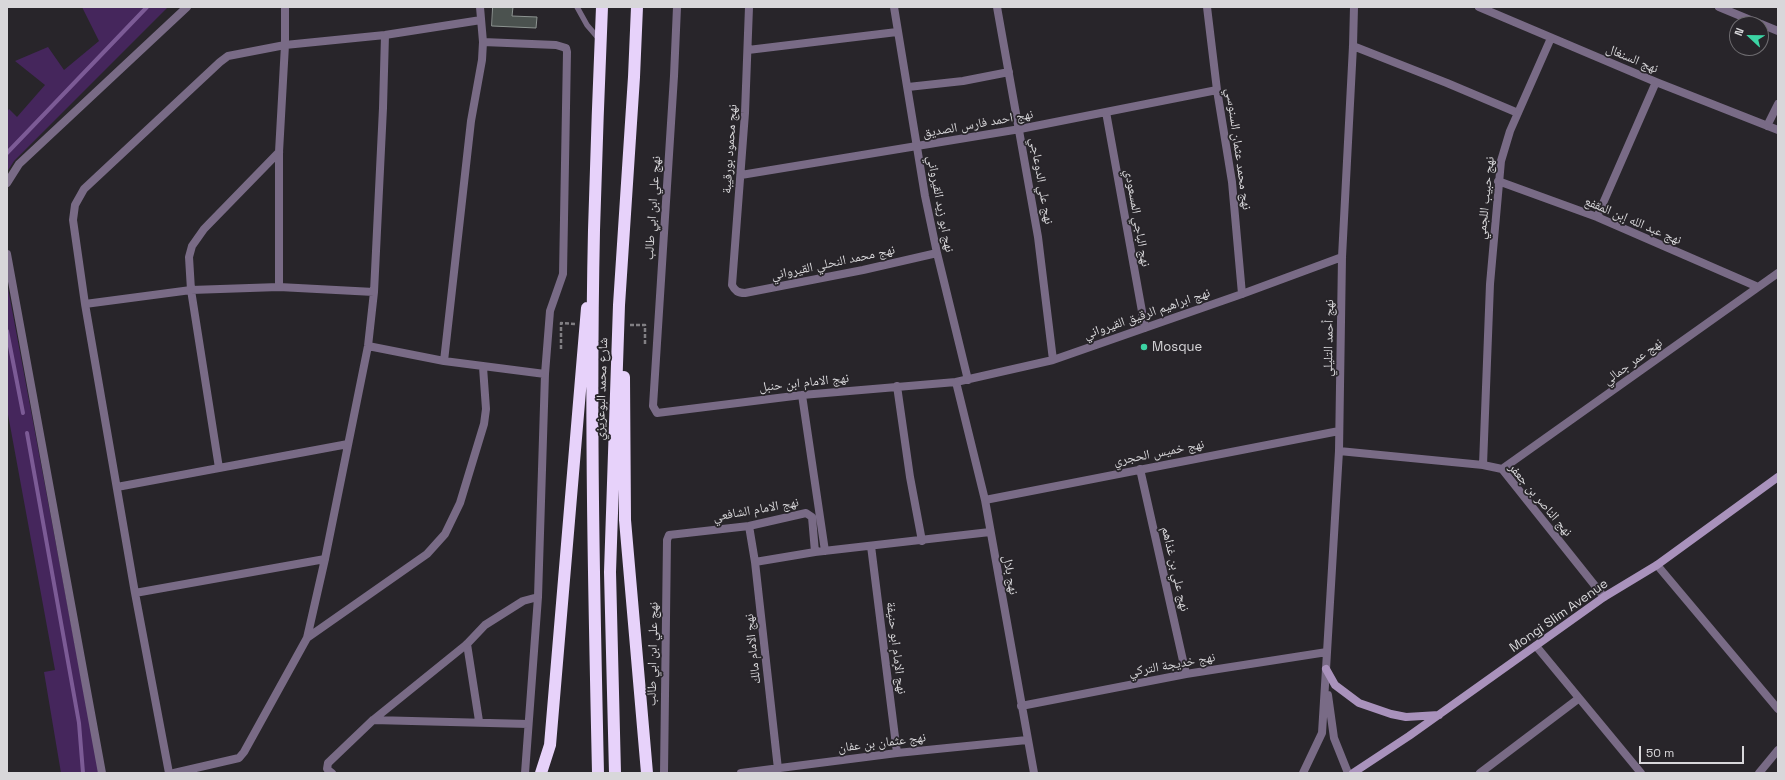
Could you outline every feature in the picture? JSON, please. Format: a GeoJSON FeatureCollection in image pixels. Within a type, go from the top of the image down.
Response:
{"type":"FeatureCollection","features":[{"type":"Feature","properties":{"kind":"highway","name":"شارع محمد البوعزيزي"},"geometry":{"type":"LineString","coordinates":[[598,773],[594,609],[593,371],[594,231],[602,7]]}},
{"type":"Feature","properties":{"kind":"highway","name":"شارع محمد البوعزيزي"},"geometry":{"type":"LineString","coordinates":[[615,773],[610,564],[619,305],[634,77],[637,7]]}},
{"type":"Feature","properties":{"kind":"highway"},"geometry":{"type":"LineString","coordinates":[[541,773],[550,746],[579,386],[594,231]]}},
{"type":"Feature","properties":{"kind":"highway"},"geometry":{"type":"LineString","coordinates":[[619,305],[624,390],[625,520],[645,773]]}},
{"type":"Feature","properties":{"kind":"main road","name":"Mongi Slim Avenue"},"geometry":{"type":"LineString","coordinates":[[1353,773],[1440,715],[1604,597],[1657,565],[1778,477]]}},
{"type":"Feature","properties":{"kind":"main road"},"geometry":{"type":"LineString","coordinates":[[1326,669],[1335,685],[1358,703],[1390,714],[1406,717],[1440,715]]}},
{"type":"Feature","properties":{"kind":"street"},"geometry":{"type":"LineString","coordinates":[[7,184],[19,164],[187,7]]}},
{"type":"Feature","properties":{"kind":"street"},"geometry":{"type":"LineString","coordinates":[[279,287],[279,152],[285,45],[285,7]]}},
{"type":"Feature","properties":{"kind":"street"},"geometry":{"type":"LineString","coordinates":[[444,361],[471,121],[482,60],[483,42],[480,7]]}},
{"type":"Feature","properties":{"kind":"street","name":"نهج علي ابن ابي طالب"},"geometry":{"type":"LineString","coordinates":[[655,411],[653,406],[677,7]]}},
{"type":"Feature","properties":{"kind":"street","name":"نهج محمود بورقيبة"},"geometry":{"type":"LineString","coordinates":[[735,291],[732,285],[741,175],[749,7]]}},
{"type":"Feature","properties":{"kind":"street","name":"نهج ابو زيد القيرواني"},"geometry":{"type":"LineString","coordinates":[[894,7],[897,32],[908,87],[916,146],[937,254],[968,380]]}},
{"type":"Feature","properties":{"kind":"street","name":"نهج علي الدوعاجي"},"geometry":{"type":"LineString","coordinates":[[997,7],[1020,129],[1038,237],[1053,360]]}},
{"type":"Feature","properties":{"kind":"street","name":"نهج محمد عثمان السنوسي"},"geometry":{"type":"LineString","coordinates":[[1207,7],[1217,90],[1232,182],[1242,294]]}},
{"type":"Feature","properties":{"kind":"street","name":"نهج أحمد التليلي"},"geometry":{"type":"LineString","coordinates":[[1303,773],[1322,733],[1339,451],[1342,257],[1354,46],[1354,7]]}},
{"type":"Feature","properties":{"kind":"street","name":"نهج السنغال"},"geometry":{"type":"LineString","coordinates":[[1479,7],[1656,82],[1778,130]]}},
{"type":"Feature","properties":{"kind":"street"},"geometry":{"type":"LineString","coordinates":[[1719,7],[1741,16]]}},
{"type":"Feature","properties":{"kind":"street"},"geometry":{"type":"LineString","coordinates":[[169,773],[135,593],[85,304],[73,220],[75,205],[84,189],[228,56],[285,45],[385,34],[481,20]]}},
{"type":"Feature","properties":{"kind":"street"},"geometry":{"type":"LineString","coordinates":[[748,50],[897,32]]}},
{"type":"Feature","properties":{"kind":"street"},"geometry":{"type":"LineString","coordinates":[[174,773],[239,758],[244,752],[307,638],[325,559],[368,346],[374,292],[384,108],[385,34]]}},
{"type":"Feature","properties":{"kind":"street","name":"نهج حبيب اللجمي"},"geometry":{"type":"LineString","coordinates":[[1483,465],[1490,284],[1498,181],[1504,146],[1551,38]]}},
{"type":"Feature","properties":{"kind":"street"},"geometry":{"type":"LineString","coordinates":[[483,42],[556,45],[566,48],[567,52],[563,274],[550,312],[545,374],[538,597],[528,724],[526,773]]}},
{"type":"Feature","properties":{"kind":"street"},"geometry":{"type":"LineString","coordinates":[[1354,46],[1518,113]]}},
{"type":"Feature","properties":{"kind":"street"},"geometry":{"type":"LineString","coordinates":[[908,87],[963,81],[1009,72]]}},
{"type":"Feature","properties":{"kind":"street"},"geometry":{"type":"LineString","coordinates":[[1597,217],[1656,82]]}},
{"type":"Feature","properties":{"kind":"street","name":"نهج احمد فارس الصديق"},"geometry":{"type":"LineString","coordinates":[[741,175],[1020,129],[1217,90]]}},
{"type":"Feature","properties":{"kind":"street"},"geometry":{"type":"LineString","coordinates":[[1767,126],[1778,104]]}},
{"type":"Feature","properties":{"kind":"street","name":"نهج الباجي المسعودي"},"geometry":{"type":"LineString","coordinates":[[1106,112],[1145,328]]}},
{"type":"Feature","properties":{"kind":"street"},"geometry":{"type":"LineString","coordinates":[[219,468],[191,290],[189,257],[192,246],[197,237],[279,152]]}},
{"type":"Feature","properties":{"kind":"street","name":"نهج عبد الله إبن المقفع"},"geometry":{"type":"LineString","coordinates":[[1498,181],[1597,217],[1758,287]]}},
{"type":"Feature","properties":{"kind":"street"},"geometry":{"type":"LineString","coordinates":[[7,254],[102,773]]}},
{"type":"Feature","properties":{"kind":"street","name":"نهج محمد النحلي القيرواني"},"geometry":{"type":"LineString","coordinates":[[735,291],[745,293],[937,254]]}},
{"type":"Feature","properties":{"kind":"street","name":"نهج ابراهيم الرقيق القيرواني"},"geometry":{"type":"LineString","coordinates":[[956,382],[1053,360],[1242,294],[1342,257]]}},
{"type":"Feature","properties":{"kind":"street","name":"نهج عمر جمالي"},"geometry":{"type":"LineString","coordinates":[[1502,469],[1778,273]]}},
{"type":"Feature","properties":{"kind":"street"},"geometry":{"type":"LineString","coordinates":[[85,304],[191,290],[279,287],[374,292]]}},
{"type":"Feature","properties":{"kind":"street"},"geometry":{"type":"LineString","coordinates":[[368,346],[444,361],[545,374]]}},
{"type":"Feature","properties":{"kind":"street"},"geometry":{"type":"LineString","coordinates":[[307,638],[427,554],[444,534],[460,503],[484,424],[486,409],[483,367]]}},
{"type":"Feature","properties":{"kind":"street","name":"نهج الامام ابن حنبل"},"geometry":{"type":"LineString","coordinates":[[655,411],[661,413],[802,395],[956,382]]}},
{"type":"Feature","properties":{"kind":"street","name":"نهج بلال"},"geometry":{"type":"LineString","coordinates":[[956,382],[985,500],[1034,773]]}},
{"type":"Feature","properties":{"kind":"street"},"geometry":{"type":"LineString","coordinates":[[897,386],[910,477],[922,541]]}},
{"type":"Feature","properties":{"kind":"street"},"geometry":{"type":"LineString","coordinates":[[802,395],[825,552]]}},
{"type":"Feature","properties":{"kind":"street","name":"نهج خميس الحجري"},"geometry":{"type":"LineString","coordinates":[[985,500],[1339,431]]}},
{"type":"Feature","properties":{"kind":"street"},"geometry":{"type":"LineString","coordinates":[[117,486],[348,444]]}},
{"type":"Feature","properties":{"kind":"street","name":"نهج الناصر بن جعفر"},"geometry":{"type":"LineString","coordinates":[[1339,451],[1483,465],[1502,469],[1604,597]]}},
{"type":"Feature","properties":{"kind":"street","name":"نهج علي بن غذاهم"},"geometry":{"type":"LineString","coordinates":[[1140,469],[1186,674]]}},
{"type":"Feature","properties":{"kind":"street","name":"نهج الامام الشافعي"},"geometry":{"type":"LineString","coordinates":[[668,535],[749,526],[806,513],[810,514],[812,517],[815,552]]}},
{"type":"Feature","properties":{"kind":"street","name":"نهج الامام مالك"},"geometry":{"type":"LineString","coordinates":[[749,526],[756,562],[778,769]]}},
{"type":"Feature","properties":{"kind":"street"},"geometry":{"type":"LineString","coordinates":[[756,562],[815,552],[922,541],[990,532]]}},
{"type":"Feature","properties":{"kind":"street","name":"نهج علي ابن ابي طالب"},"geometry":{"type":"LineString","coordinates":[[664,773],[668,535]]}},
{"type":"Feature","properties":{"kind":"street","name":"نهج الإمام ابو حنيفة"},"geometry":{"type":"LineString","coordinates":[[871,546],[897,752]]}},
{"type":"Feature","properties":{"kind":"street"},"geometry":{"type":"LineString","coordinates":[[135,593],[325,559]]}},
{"type":"Feature","properties":{"kind":"street"},"geometry":{"type":"LineString","coordinates":[[1657,565],[1778,709]]}},
{"type":"Feature","properties":{"kind":"street"},"geometry":{"type":"LineString","coordinates":[[332,773],[326,767],[328,763],[373,720],[467,644],[485,625],[522,601],[538,597]]}},
{"type":"Feature","properties":{"kind":"street"},"geometry":{"type":"LineString","coordinates":[[467,644],[479,721]]}},
{"type":"Feature","properties":{"kind":"street"},"geometry":{"type":"LineString","coordinates":[[1536,646],[1578,699],[1641,773]]}},
{"type":"Feature","properties":{"kind":"street","name":"نهج خديجة التركي"},"geometry":{"type":"LineString","coordinates":[[1021,706],[1186,674],[1327,652]]}},
{"type":"Feature","properties":{"kind":"street","name":"نهج أحمد التليلي"},"geometry":{"type":"LineString","coordinates":[[1326,669],[1334,738],[1348,773]]}},
{"type":"Feature","properties":{"kind":"street"},"geometry":{"type":"LineString","coordinates":[[1480,773],[1578,699]]}},
{"type":"Feature","properties":{"kind":"street"},"geometry":{"type":"LineString","coordinates":[[373,720],[479,721],[528,724]]}},
{"type":"Feature","properties":{"kind":"street","name":"نهج عثمان بن عفان"},"geometry":{"type":"LineString","coordinates":[[741,773],[897,752],[1027,740]]}},
{"type":"Feature","properties":{"kind":"street"},"geometry":{"type":"LineString","coordinates":[[1759,773],[1778,750]]}},
{"type":"Feature","properties":{"kind":"lane"},"geometry":{"type":"LineString","coordinates":[[576,7],[587,25],[601,41]]}},
{"type":"Feature","properties":{"kind":"path"},"geometry":{"type":"LineString","coordinates":[[561,323],[561,349]]}},
{"type":"Feature","properties":{"kind":"path"},"geometry":{"type":"LineString","coordinates":[[645,325],[645,348]]}},
{"type":"Feature","properties":{"kind":"shaded area"},"geometry":{"type":"Polygon","coordinates":[[[82,7],[168,7],[14,161],[7,172],[7,112],[9,109],[17,117],[45,85],[15,61],[48,47],[64,70],[99,41],[82,7]]]}},
{"type":"Feature","properties":{"kind":"shaded area"},"geometry":{"type":"Polygon","coordinates":[[[7,283],[99,773],[61,773],[44,672],[55,670],[7,409],[7,283]]]}},
{"type":"Feature","properties":{"kind":"building"},"geometry":{"type":"Polygon","coordinates":[[[493,7],[513,7],[512,16],[537,17],[536,28],[492,26],[493,7]]]}},
{"type":"Feature","properties":{"kind":"waterway"},"geometry":{"type":"LineString","coordinates":[[7,153],[147,7]]}},
{"type":"Feature","properties":{"kind":"waterway"},"geometry":{"type":"LineString","coordinates":[[7,331],[23,413]]}},
{"type":"Feature","properties":{"kind":"waterway"},"geometry":{"type":"LineString","coordinates":[[27,433],[79,723],[83,773]]}},
{"type":"Feature","properties":{"kind":"place","name":"Mosque"},"geometry":{"type":"Point","coordinates":[1144,347]}}]}
